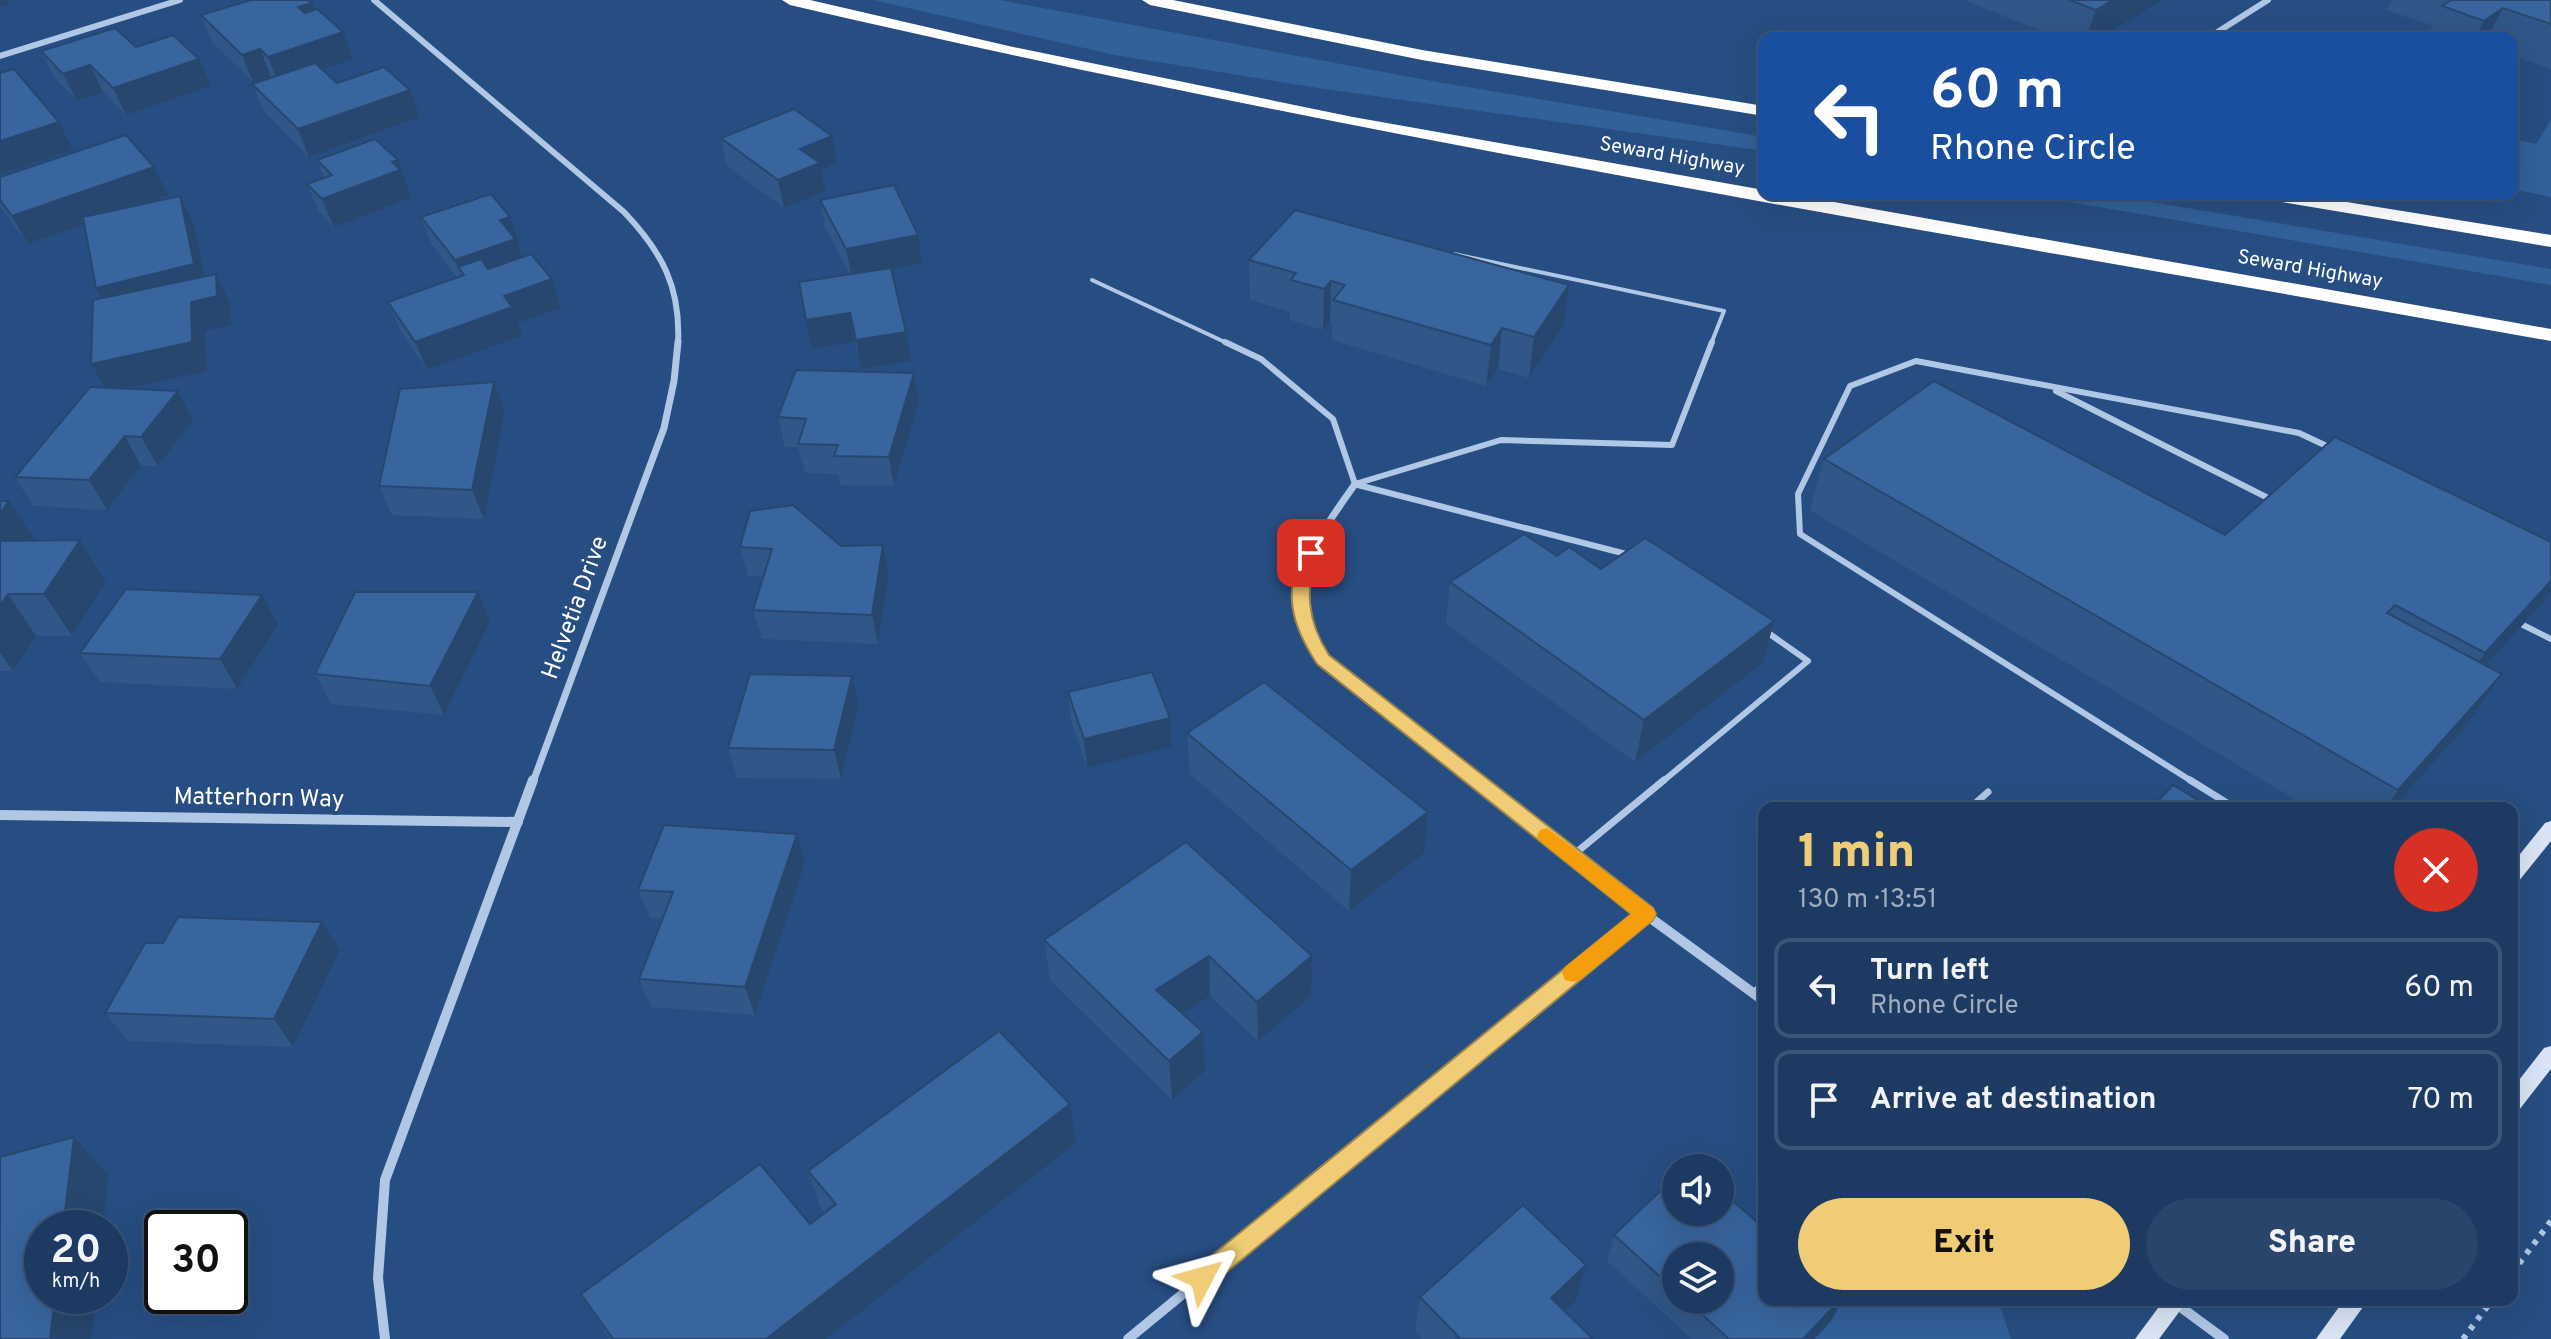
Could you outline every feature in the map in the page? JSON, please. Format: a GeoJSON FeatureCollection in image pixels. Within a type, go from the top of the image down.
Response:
{"type":"FeatureCollection","features":[{"type":"Feature","properties":{"kind":"highway","name":"Seward Highway"},"geometry":{"type":"LineString","coordinates":[[790,0],[1013,52],[1353,122],[1758,194]]}},
{"type":"Feature","properties":{"kind":"highway"},"geometry":{"type":"LineString","coordinates":[[1150,0],[1422,55],[1758,110]]}},
{"type":"Feature","properties":{"kind":"highway","name":"Seward Highway"},"geometry":{"type":"LineString","coordinates":[[1789,200],[2551,335]]}},
{"type":"Feature","properties":{"kind":"highway"},"geometry":{"type":"LineString","coordinates":[[2301,200],[2551,241]]}},
{"type":"Feature","properties":{"kind":"highway"},"geometry":{"type":"LineString","coordinates":[[2511,329],[2551,345]]}},
{"type":"Feature","properties":{"kind":"main road"},"geometry":{"type":"LineString","coordinates":[[2518,869],[2551,828]]}},
{"type":"Feature","properties":{"kind":"main road"},"geometry":{"type":"LineString","coordinates":[[2518,1096],[2551,1054]]}},
{"type":"Feature","properties":{"kind":"main road"},"geometry":{"type":"LineString","coordinates":[[2146,1339],[2170,1306]]}},
{"type":"Feature","properties":{"kind":"main road"},"geometry":{"type":"LineString","coordinates":[[2327,1339],[2352,1306]]}},
{"type":"Feature","properties":{"kind":"street"},"geometry":{"type":"LineString","coordinates":[[0,56],[180,0]]}},
{"type":"Feature","properties":{"kind":"street","name":"Helvetia Drive"},"geometry":{"type":"LineString","coordinates":[[374,0],[624,212],[653,243],[672,282],[680,323],[678,376],[664,428],[385,1180],[378,1278],[385,1339]]}},
{"type":"Feature","properties":{"kind":"street"},"geometry":{"type":"LineString","coordinates":[[2217,32],[2268,0]]}},
{"type":"Feature","properties":{"kind":"street"},"geometry":{"type":"LineString","coordinates":[[1355,484],[1321,534],[1302,572],[1301,611],[1308,638],[1323,659],[1645,914],[1758,997]]}},
{"type":"Feature","properties":{"kind":"street","name":"Matterhorn Way"},"geometry":{"type":"LineString","coordinates":[[0,815],[518,822]]}},
{"type":"Feature","properties":{"kind":"street"},"geometry":{"type":"LineString","coordinates":[[1128,1339],[1645,914]]}},
{"type":"Feature","properties":{"kind":"street"},"geometry":{"type":"LineString","coordinates":[[2181,1306],[2224,1339]]}},
{"type":"Feature","properties":{"kind":"lane"},"geometry":{"type":"LineString","coordinates":[[1355,484],[1501,440],[1672,445],[1724,311],[1453,254]]}},
{"type":"Feature","properties":{"kind":"lane"},"geometry":{"type":"LineString","coordinates":[[1092,280],[1261,359],[1333,419],[1355,484]]}},
{"type":"Feature","properties":{"kind":"lane"},"geometry":{"type":"LineString","coordinates":[[2225,802],[1800,534],[1798,494],[1850,386],[1916,361],[2299,433],[2341,452]]}},
{"type":"Feature","properties":{"kind":"lane"},"geometry":{"type":"LineString","coordinates":[[2049,387],[2287,507]]}},
{"type":"Feature","properties":{"kind":"lane"},"geometry":{"type":"LineString","coordinates":[[1355,484],[1643,558]]}},
{"type":"Feature","properties":{"kind":"lane"},"geometry":{"type":"LineString","coordinates":[[2523,625],[2551,639]]}},
{"type":"Feature","properties":{"kind":"lane"},"geometry":{"type":"LineString","coordinates":[[1572,856],[1808,661],[1759,627]]}},
{"type":"Feature","properties":{"kind":"lane"},"geometry":{"type":"LineString","coordinates":[[1977,802],[1988,792]]}},
{"type":"Feature","properties":{"kind":"lane"},"geometry":{"type":"LineString","coordinates":[[1753,993],[1758,989]]}},
{"type":"Feature","properties":{"kind":"path"},"geometry":{"type":"LineString","coordinates":[[2518,1265],[2551,1221]]}},
{"type":"Feature","properties":{"kind":"path"},"geometry":{"type":"LineString","coordinates":[[2463,1339],[2488,1306]]}},
{"type":"Feature","properties":{"kind":"shaded area"},"geometry":{"type":"Polygon","coordinates":[[[873,0],[1000,0],[1432,81],[1758,136],[1758,150],[1318,88],[1115,55],[873,0]]]}},
{"type":"Feature","properties":{"kind":"shaded area"},"geometry":{"type":"Polygon","coordinates":[[[2551,120],[2551,197],[2518,190],[2518,140],[2536,144],[2551,120]]]}},
{"type":"Feature","properties":{"kind":"shaded area"},"geometry":{"type":"Polygon","coordinates":[[[2059,200],[2140,200],[2551,269],[2551,285],[2059,200]]]}},
{"type":"Feature","properties":{"kind":"shaded area"},"geometry":{"type":"Polygon","coordinates":[[[1828,1306],[2000,1306],[2011,1339],[1815,1339],[1831,1321],[1828,1306]]]}},
{"type":"Feature","properties":{"kind":"building"},"geometry":{"type":"Polygon","coordinates":[[[251,0],[309,0],[312,3],[298,7],[305,13],[317,9],[343,32],[268,57],[260,49],[242,55],[201,15],[251,0]]]}},
{"type":"Feature","properties":{"kind":"building"},"geometry":{"type":"Polygon","coordinates":[[[2069,0],[2113,0],[2096,10],[2069,0]]]}},
{"type":"Feature","properties":{"kind":"building"},"geometry":{"type":"Polygon","coordinates":[[[2451,0],[2551,0],[2551,24],[2503,8],[2484,21],[2442,6],[2451,0]]]}},
{"type":"Feature","properties":{"kind":"building"},"geometry":{"type":"Polygon","coordinates":[[[115,28],[136,47],[173,35],[199,59],[113,88],[90,65],[63,74],[41,51],[115,28]]]}},
{"type":"Feature","properties":{"kind":"building"},"geometry":{"type":"Polygon","coordinates":[[[315,63],[337,83],[384,67],[410,90],[298,129],[252,84],[315,63]]]}},
{"type":"Feature","properties":{"kind":"building"},"geometry":{"type":"Polygon","coordinates":[[[14,69],[59,122],[0,141],[0,73],[14,69]]]}},
{"type":"Feature","properties":{"kind":"building"},"geometry":{"type":"Polygon","coordinates":[[[794,109],[832,136],[800,149],[820,163],[778,180],[721,138],[794,109]]]}},
{"type":"Feature","properties":{"kind":"building"},"geometry":{"type":"Polygon","coordinates":[[[126,135],[154,167],[12,216],[0,200],[0,177],[126,135]]]}},
{"type":"Feature","properties":{"kind":"building"},"geometry":{"type":"Polygon","coordinates":[[[375,139],[398,160],[392,162],[400,170],[322,199],[307,184],[332,175],[317,160],[375,139]]]}},
{"type":"Feature","properties":{"kind":"building"},"geometry":{"type":"Polygon","coordinates":[[[894,185],[918,235],[846,249],[820,200],[894,185]]]}},
{"type":"Feature","properties":{"kind":"building"},"geometry":{"type":"Polygon","coordinates":[[[491,194],[510,217],[500,220],[515,239],[455,260],[421,217],[491,194]]]}},
{"type":"Feature","properties":{"kind":"building"},"geometry":{"type":"Polygon","coordinates":[[[180,196],[194,264],[96,288],[83,217],[180,196]]]}},
{"type":"Feature","properties":{"kind":"building"},"geometry":{"type":"Polygon","coordinates":[[[1295,210],[1569,285],[1534,337],[1502,328],[1491,345],[1333,300],[1345,285],[1331,281],[1324,289],[1291,280],[1296,273],[1249,260],[1295,210]]]}},
{"type":"Feature","properties":{"kind":"building"},"geometry":{"type":"Polygon","coordinates":[[[531,254],[552,279],[504,296],[512,307],[415,342],[388,302],[464,275],[458,267],[481,259],[488,269],[531,254]]]}},
{"type":"Feature","properties":{"kind":"building"},"geometry":{"type":"Polygon","coordinates":[[[891,268],[906,332],[856,340],[850,313],[806,320],[799,282],[891,268]]]}},
{"type":"Feature","properties":{"kind":"building"},"geometry":{"type":"Polygon","coordinates":[[[216,274],[217,296],[191,302],[192,342],[91,364],[93,300],[216,274]]]}},
{"type":"Feature","properties":{"kind":"building"},"geometry":{"type":"Polygon","coordinates":[[[796,370],[914,373],[889,457],[834,456],[838,445],[798,444],[806,419],[778,417],[796,370]]]}},
{"type":"Feature","properties":{"kind":"building"},"geometry":{"type":"Polygon","coordinates":[[[1934,381],[2225,535],[2335,437],[2551,542],[2551,581],[2485,653],[2395,605],[2387,613],[2502,674],[2398,790],[1824,459],[1934,381]]]}},
{"type":"Feature","properties":{"kind":"building"},"geometry":{"type":"Polygon","coordinates":[[[494,382],[472,490],[379,486],[400,389],[494,382]]]}},
{"type":"Feature","properties":{"kind":"building"},"geometry":{"type":"Polygon","coordinates":[[[90,387],[178,391],[141,437],[125,436],[89,480],[15,477],[90,387]]]}},
{"type":"Feature","properties":{"kind":"building"},"geometry":{"type":"Polygon","coordinates":[[[0,501],[9,501],[0,513],[0,501]]]}},
{"type":"Feature","properties":{"kind":"building"},"geometry":{"type":"Polygon","coordinates":[[[793,505],[841,546],[883,545],[872,615],[753,610],[772,549],[740,547],[750,511],[793,505]]]}},
{"type":"Feature","properties":{"kind":"building"},"geometry":{"type":"Polygon","coordinates":[[[1524,534],[1557,556],[1569,547],[1601,569],[1645,538],[1774,621],[1644,720],[1450,582],[1524,534]]]}},
{"type":"Feature","properties":{"kind":"building"},"geometry":{"type":"Polygon","coordinates":[[[80,540],[44,594],[8,594],[0,606],[0,541],[80,540]]]}},
{"type":"Feature","properties":{"kind":"building"},"geometry":{"type":"Polygon","coordinates":[[[126,589],[262,595],[220,659],[80,653],[126,589]]]}},
{"type":"Feature","properties":{"kind":"building"},"geometry":{"type":"Polygon","coordinates":[[[355,592],[478,592],[430,686],[315,674],[355,592]]]}},
{"type":"Feature","properties":{"kind":"building"},"geometry":{"type":"Polygon","coordinates":[[[1152,672],[1170,718],[1084,739],[1068,692],[1152,672]]]}},
{"type":"Feature","properties":{"kind":"building"},"geometry":{"type":"Polygon","coordinates":[[[750,674],[852,676],[834,750],[728,748],[750,674]]]}},
{"type":"Feature","properties":{"kind":"building"},"geometry":{"type":"Polygon","coordinates":[[[1264,682],[1428,812],[1351,870],[1187,733],[1264,682]]]}},
{"type":"Feature","properties":{"kind":"building"},"geometry":{"type":"Polygon","coordinates":[[[2173,785],[2201,802],[2157,802],[2173,785]]]}},
{"type":"Feature","properties":{"kind":"building"},"geometry":{"type":"Polygon","coordinates":[[[664,825],[797,834],[745,987],[639,979],[673,892],[638,890],[664,825]]]}},
{"type":"Feature","properties":{"kind":"building"},"geometry":{"type":"Polygon","coordinates":[[[1186,842],[1312,956],[1257,1002],[1209,956],[1156,990],[1203,1032],[1169,1061],[1044,940],[1186,842]]]}},
{"type":"Feature","properties":{"kind":"building"},"geometry":{"type":"Polygon","coordinates":[[[178,917],[322,922],[274,1019],[105,1013],[145,943],[163,943],[178,917]]]}},
{"type":"Feature","properties":{"kind":"building"},"geometry":{"type":"Polygon","coordinates":[[[999,1031],[1070,1104],[766,1339],[613,1339],[581,1294],[760,1164],[810,1224],[836,1204],[808,1171],[999,1031]]]}},
{"type":"Feature","properties":{"kind":"building"},"geometry":{"type":"Polygon","coordinates":[[[74,1137],[65,1210],[24,1210],[24,1314],[53,1314],[50,1339],[0,1339],[0,1157],[74,1137]]]}},
{"type":"Feature","properties":{"kind":"building"},"geometry":{"type":"Polygon","coordinates":[[[1662,1189],[1662,1226],[1734,1226],[1734,1202],[1758,1223],[1758,1306],[1834,1306],[1803,1339],[1729,1339],[1701,1314],[1734,1314],[1734,1242],[1662,1242],[1662,1278],[1614,1235],[1662,1189]]]}},
{"type":"Feature","properties":{"kind":"building"},"geometry":{"type":"Polygon","coordinates":[[[1523,1205],[1586,1265],[1551,1298],[1593,1339],[1456,1339],[1459,1337],[1420,1297],[1523,1205]]]}},
{"type":"Feature","properties":{"kind":"slow traffic"},"geometry":{"type":"LineString","coordinates":[[1547,836],[1645,914],[1573,973]]}},
{"type":"Feature","properties":{"kind":"route"},"geometry":{"type":"LineString","coordinates":[[1202,1278],[1645,914],[1323,659],[1308,638],[1301,611],[1302,572],[1311,553]]}}]}
